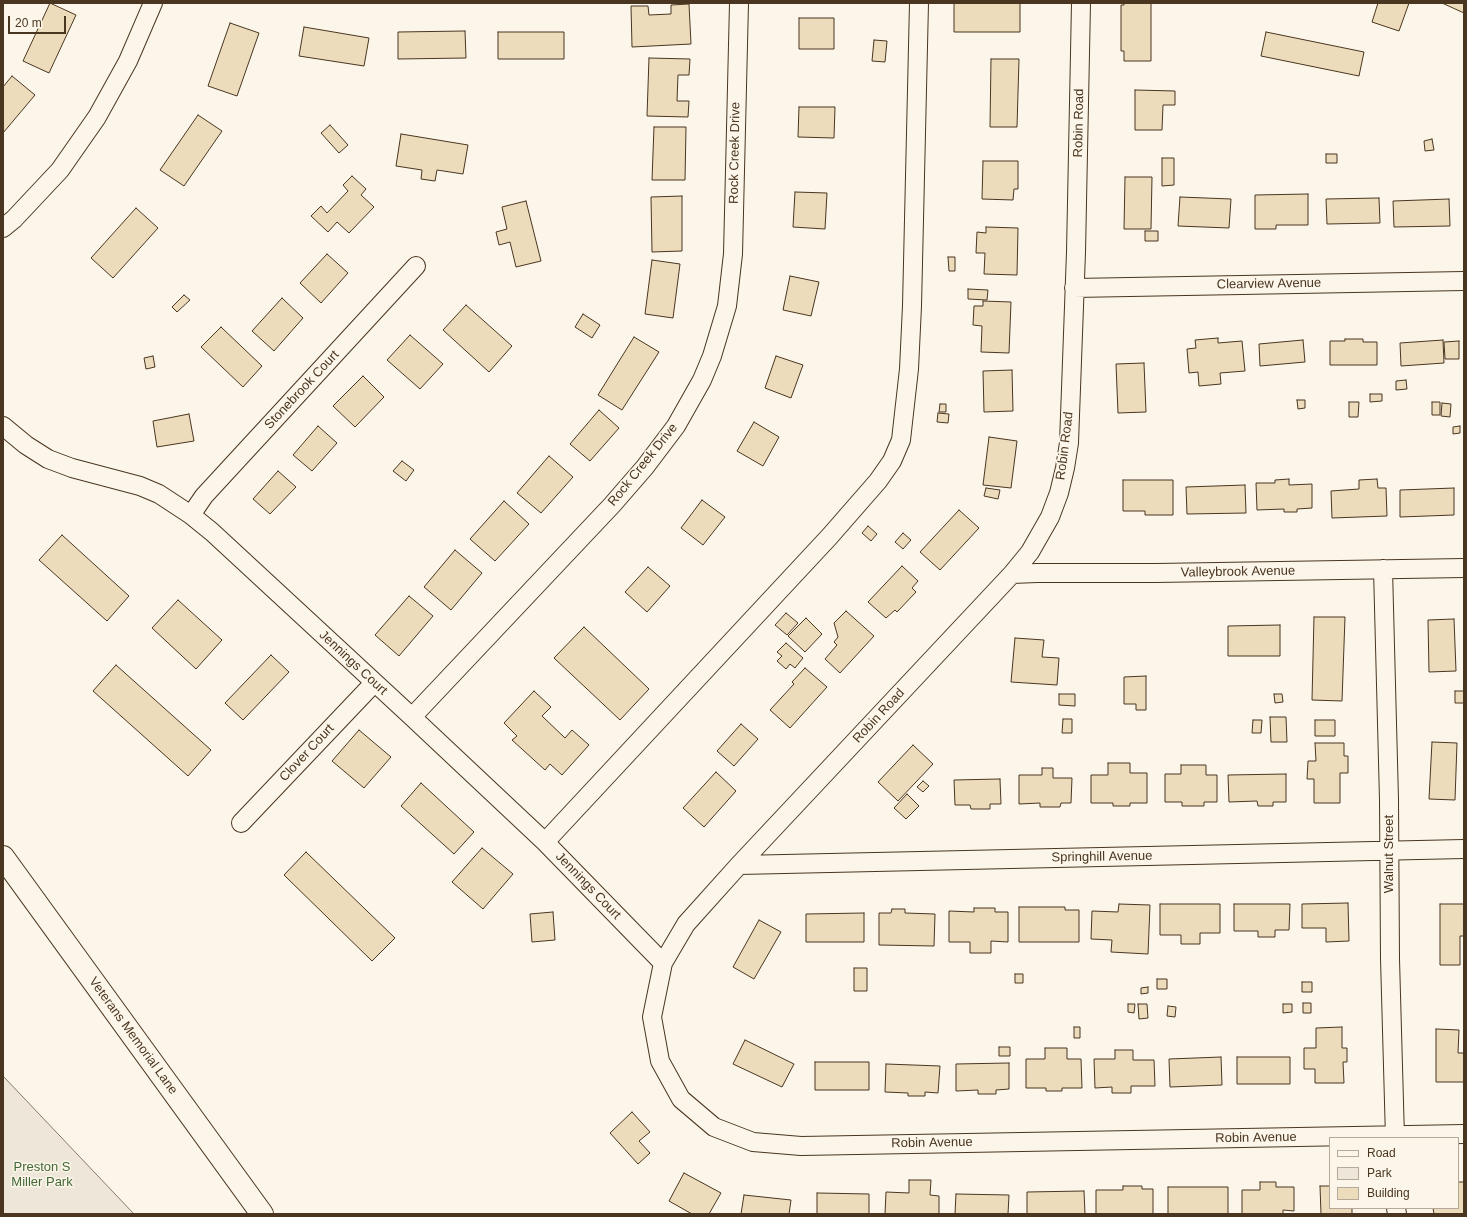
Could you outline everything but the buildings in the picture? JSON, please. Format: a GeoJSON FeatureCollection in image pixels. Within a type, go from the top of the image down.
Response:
{"type":"FeatureCollection","features":[{"type":"Feature","properties":{"kind":"main road","name":"Veterans Memorial Lane"},"geometry":{"type":"LineString","coordinates":[[3,857],[262,1214]]}},
{"type":"Feature","properties":{"kind":"street"},"geometry":{"type":"LineString","coordinates":[[3,228],[14,219],[60,170],[97,117],[128,61],[154,3]]}},
{"type":"Feature","properties":{"kind":"street","name":"Rock Creek Drive"},"geometry":{"type":"LineString","coordinates":[[412,717],[612,506],[645,467],[676,426],[702,380],[712,356],[727,306],[733,254],[739,3]]}},
{"type":"Feature","properties":{"kind":"street"},"geometry":{"type":"LineString","coordinates":[[545,842],[830,536],[878,481],[892,461],[901,440],[909,369],[912,306],[919,3]]}},
{"type":"Feature","properties":{"kind":"street","name":"Robin Road"},"geometry":{"type":"LineString","coordinates":[[740,865],[1012,574],[1030,552],[1044,529],[1059,493],[1065,468],[1068,443],[1077,236],[1081,3]]}},
{"type":"Feature","properties":{"kind":"street","name":"Stonebrook Court"},"geometry":{"type":"LineString","coordinates":[[191,515],[204,496],[416,266]]}},
{"type":"Feature","properties":{"kind":"street","name":"Clearview Avenue"},"geometry":{"type":"LineString","coordinates":[[1074,288],[1464,281]]}},
{"type":"Feature","properties":{"kind":"street","name":"Jennings Court"},"geometry":{"type":"LineString","coordinates":[[3,426],[26,445],[48,459],[72,468],[140,486],[159,494],[178,505],[212,532],[545,842],[663,963]]}},
{"type":"Feature","properties":{"kind":"street","name":"Valleybrook Avenue"},"geometry":{"type":"LineString","coordinates":[[1012,574],[1464,568]]}},
{"type":"Feature","properties":{"kind":"street","name":"Walnut Street"},"geometry":{"type":"LineString","coordinates":[[1383,569],[1395,1137]]}},
{"type":"Feature","properties":{"kind":"street","name":"Clover Court"},"geometry":{"type":"LineString","coordinates":[[241,823],[374,683]]}},
{"type":"Feature","properties":{"kind":"street","name":"Springhill Avenue"},"geometry":{"type":"LineString","coordinates":[[740,865],[1464,849]]}},
{"type":"Feature","properties":{"kind":"street","name":"Robin Avenue"},"geometry":{"type":"LineString","coordinates":[[740,865],[686,924],[663,963],[652,1017],[660,1061],[681,1098],[714,1127],[753,1142],[801,1146],[1329,1138]]}},
{"type":"Feature","properties":{"kind":"street","name":"Robin Avenue"},"geometry":{"type":"LineString","coordinates":[[1395,1137],[1464,1134]]}},
{"type":"Feature","properties":{"kind":"green space","name":"Preston S Miller Park"},"geometry":{"type":"Polygon","coordinates":[[[3,1076],[134,1214],[3,1214],[3,1076]]]}}]}
